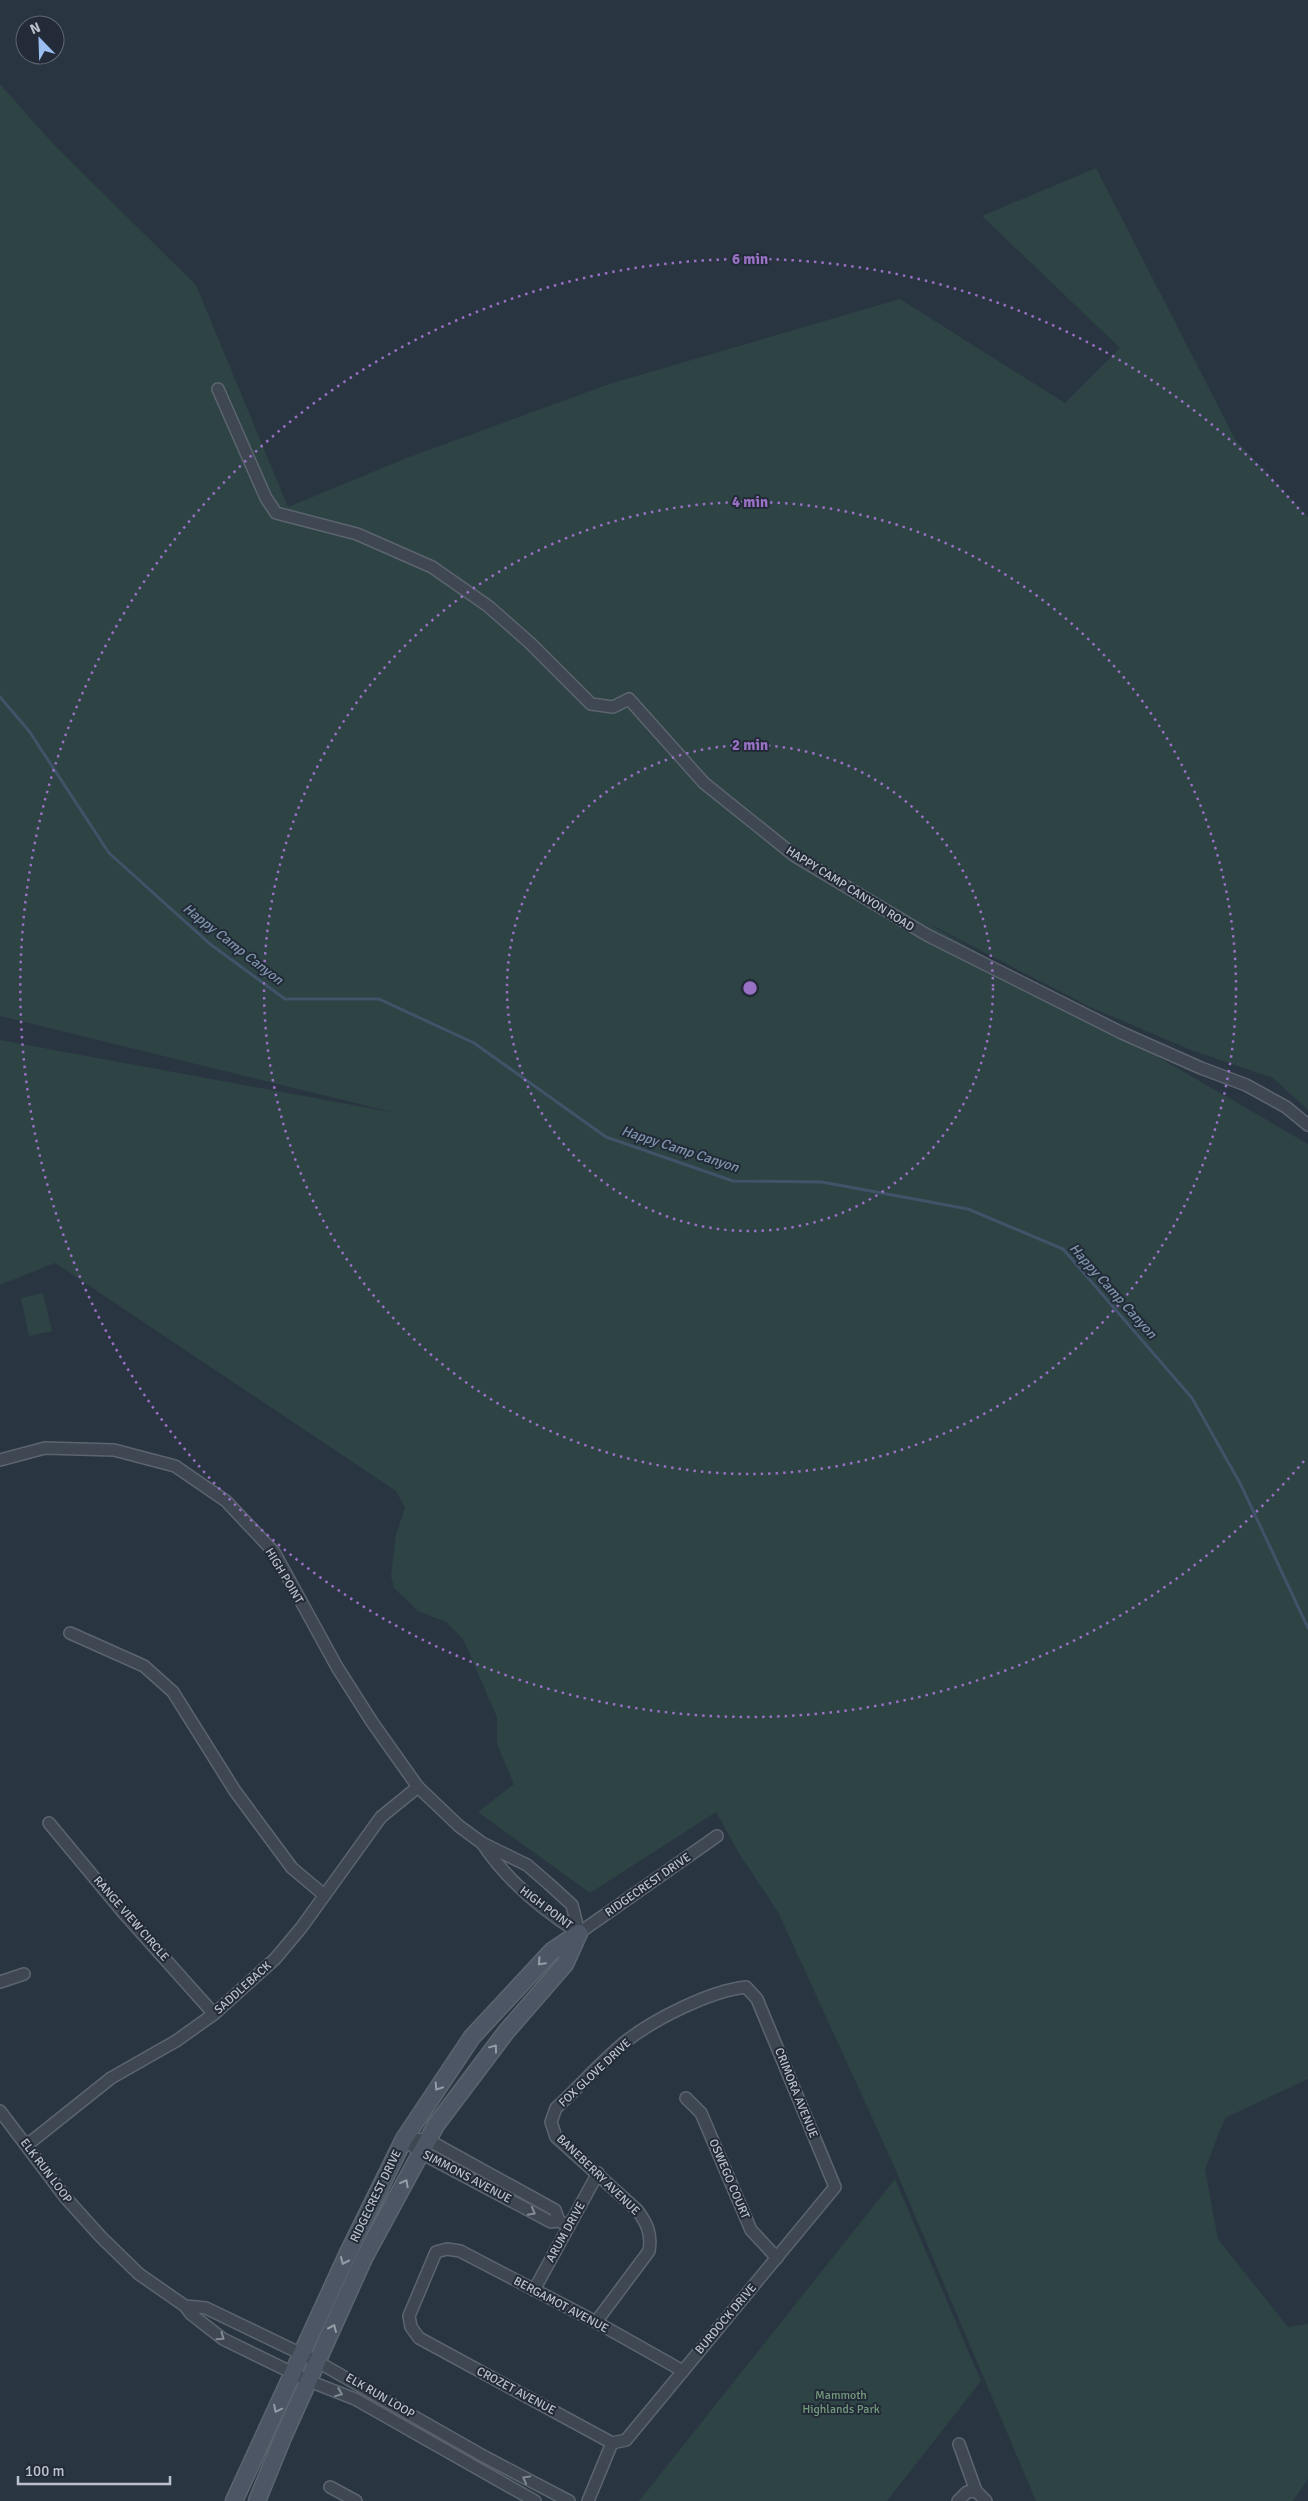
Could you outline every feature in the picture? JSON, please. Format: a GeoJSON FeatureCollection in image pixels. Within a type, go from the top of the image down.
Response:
{"type":"FeatureCollection","features":[{"type":"Feature","properties":{"kind":"street","name":"HAPPY CAMP CANYON ROAD"},"geometry":{"type":"LineString","coordinates":[[218,389],[266,498],[276,513],[357,534],[432,566],[488,606],[530,643],[591,704],[613,707],[629,699],[704,783],[795,856],[926,935],[1122,1033],[1201,1068],[1246,1085],[1286,1107],[1308,1125]]}},
{"type":"Feature","properties":{"kind":"street","name":"HIGH POINT"},"geometry":{"type":"LineString","coordinates":[[0,1460],[45,1448],[114,1450],[175,1466],[226,1501],[274,1552],[337,1667],[372,1722],[418,1787],[459,1826],[482,1843],[527,1865],[572,1906],[579,1932]]}},
{"type":"Feature","properties":{"kind":"street"},"geometry":{"type":"LineString","coordinates":[[70,1632],[144,1666],[173,1692],[235,1791],[292,1868],[323,1894]]}},
{"type":"Feature","properties":{"kind":"street","name":"SADDLEBACK"},"geometry":{"type":"LineString","coordinates":[[27,2145],[111,2078],[176,2040],[214,2014],[275,1959],[301,1928],[323,1894],[381,1816],[418,1787]]}},
{"type":"Feature","properties":{"kind":"street","name":"RANGE VIEW CIRCLE"},"geometry":{"type":"LineString","coordinates":[[49,1823],[122,1911],[214,2014]]}},
{"type":"Feature","properties":{"kind":"street","name":"RIDGECREST DRIVE"},"geometry":{"type":"LineString","coordinates":[[234,2501],[348,2253],[404,2139],[472,2037],[552,1951],[717,1836]]}},
{"type":"Feature","properties":{"kind":"street","name":"HIGH POINT"},"geometry":{"type":"LineString","coordinates":[[482,1843],[506,1875],[522,1891],[540,1903],[553,1916],[579,1932]]}},
{"type":"Feature","properties":{"kind":"street"},"geometry":{"type":"LineString","coordinates":[[506,1875],[506,1870],[516,1861]]}},
{"type":"Feature","properties":{"kind":"street","name":"RIDGECREST DRIVE"},"geometry":{"type":"LineString","coordinates":[[256,2501],[284,2434],[364,2258],[424,2146],[436,2125],[506,2032],[565,1964],[579,1932]]}},
{"type":"Feature","properties":{"kind":"street"},"geometry":{"type":"LineString","coordinates":[[0,1982],[24,1974]]}},
{"type":"Feature","properties":{"kind":"street","name":"FOX GLOVE DRIVE"},"geometry":{"type":"LineString","coordinates":[[552,2129],[551,2122],[556,2108],[626,2042],[686,2005],[732,1989],[746,1987],[757,1999]]}},
{"type":"Feature","properties":{"kind":"street","name":"CRIMORA AVENUE"},"geometry":{"type":"LineString","coordinates":[[757,1999],[835,2188]]}},
{"type":"Feature","properties":{"kind":"street","name":"OSWEGO COURT"},"geometry":{"type":"LineString","coordinates":[[686,2098],[702,2113],[751,2230],[777,2258]]}},
{"type":"Feature","properties":{"kind":"street","name":"ELK RUN LOOP"},"geometry":{"type":"LineString","coordinates":[[0,2112],[66,2197],[101,2237],[139,2274],[185,2306],[191,2314],[223,2339],[309,2381],[355,2399],[535,2501]]}},
{"type":"Feature","properties":{"kind":"street","name":"BANEBERRY AVENUE"},"geometry":{"type":"LineString","coordinates":[[552,2129],[560,2141],[598,2173],[637,2210],[645,2221],[651,2239],[649,2251],[596,2322]]}},
{"type":"Feature","properties":{"kind":"street","name":"SIMMONS AVENUE"},"geometry":{"type":"LineString","coordinates":[[404,2139],[424,2146],[551,2222],[564,2224]]}},
{"type":"Feature","properties":{"kind":"street","name":"ARUM DRIVE"},"geometry":{"type":"LineString","coordinates":[[534,2290],[564,2224],[598,2173]]}},
{"type":"Feature","properties":{"kind":"street","name":"BURDOCK DRIVE"},"geometry":{"type":"LineString","coordinates":[[612,2443],[626,2440],[835,2188]]}},
{"type":"Feature","properties":{"kind":"street","name":"BERGAMOT AVENUE"},"geometry":{"type":"LineString","coordinates":[[419,2338],[411,2327],[409,2316],[436,2252],[447,2249],[460,2252],[596,2322],[682,2371]]}},
{"type":"Feature","properties":{"kind":"street","name":"ELK RUN LOOP"},"geometry":{"type":"LineString","coordinates":[[185,2306],[206,2308],[303,2354],[493,2461],[569,2501]]}},
{"type":"Feature","properties":{"kind":"street","name":"CROZET AVENUE"},"geometry":{"type":"LineString","coordinates":[[419,2338],[612,2443]]}},
{"type":"Feature","properties":{"kind":"street"},"geometry":{"type":"LineString","coordinates":[[588,2501],[612,2443]]}},
{"type":"Feature","properties":{"kind":"street"},"geometry":{"type":"LineString","coordinates":[[959,2444],[976,2491],[986,2501]]}},
{"type":"Feature","properties":{"kind":"street"},"geometry":{"type":"LineString","coordinates":[[330,2487],[356,2501]]}},
{"type":"Feature","properties":{"kind":"street"},"geometry":{"type":"LineString","coordinates":[[958,2501],[967,2492],[976,2491]]}},
{"type":"Feature","properties":{"kind":"green space"},"geometry":{"type":"Polygon","coordinates":[[[0,84],[56,147],[196,285],[288,507],[404,459],[609,384],[900,299],[1065,403],[1120,348],[982,216],[1096,168],[1235,439],[1308,517],[1308,1110],[1273,1078],[1191,1050],[1090,1007],[922,920],[1308,1144],[1308,2079],[1225,2118],[1205,2169],[1218,2239],[1288,2327],[1308,2324],[1308,2479],[1293,2501],[1036,2501],[891,2159],[778,1912],[740,1855],[716,1812],[590,1893],[478,1812],[514,1784],[497,1744],[497,1717],[463,1639],[446,1622],[418,1611],[394,1588],[391,1576],[396,1534],[405,1508],[396,1491],[55,1263],[0,1285],[0,1040],[396,1113],[0,1016],[0,84]]]}},
{"type":"Feature","properties":{"kind":"green space"},"geometry":{"type":"Polygon","coordinates":[[[43,1293],[52,1331],[29,1336],[21,1298],[43,1293]]]}},
{"type":"Feature","properties":{"kind":"green space","name":"Mammoth Highlands Park"},"geometry":{"type":"Polygon","coordinates":[[[895,2179],[981,2381],[887,2501],[639,2501],[895,2179]]]}},
{"type":"Feature","properties":{"kind":"waterway","name":"Happy Camp Canyon"},"geometry":{"type":"LineString","coordinates":[[0,697],[29,731],[109,853],[210,944],[285,999],[379,999],[474,1043],[606,1137],[733,1181],[822,1182],[968,1209],[1063,1249],[1192,1398],[1241,1485],[1308,1628]]}}]}
